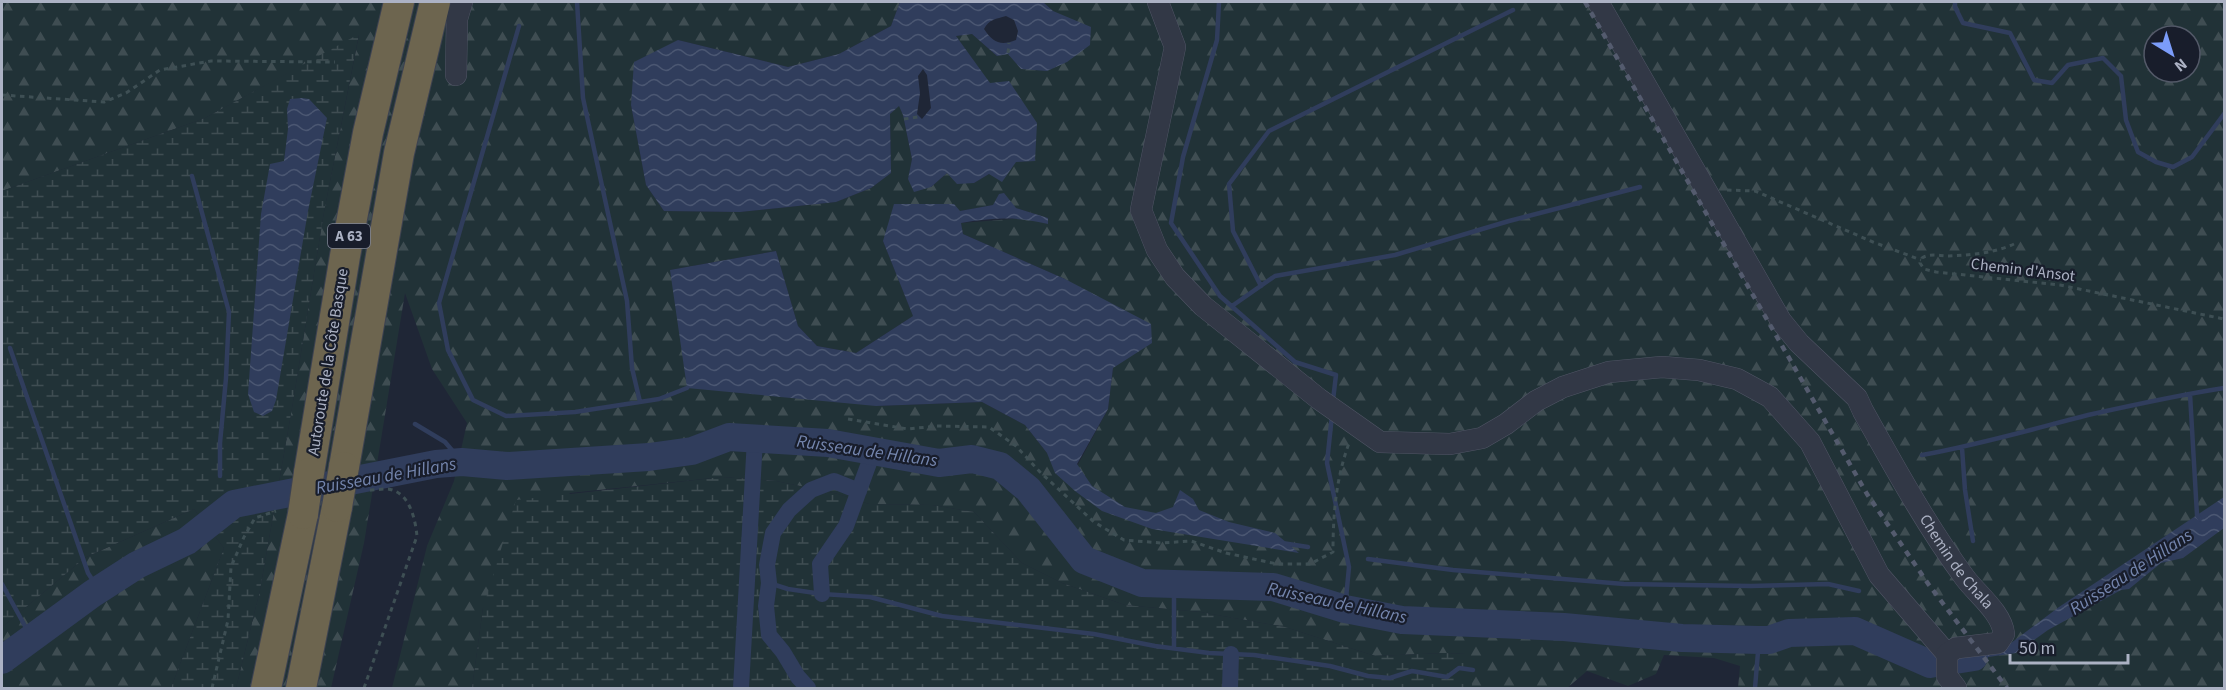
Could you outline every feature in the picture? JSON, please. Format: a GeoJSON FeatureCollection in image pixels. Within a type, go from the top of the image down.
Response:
{"type":"FeatureCollection","features":[{"type":"Feature","properties":{"kind":"highway","name":"Autoroute de la Côte Basque"},"geometry":{"type":"LineString","coordinates":[[266,688],[289,512],[309,473],[368,133],[399,2]]}},
{"type":"Feature","properties":{"kind":"highway","name":"Autoroute de la Côte Basque"},"geometry":{"type":"LineString","coordinates":[[301,688],[337,507],[399,153],[435,2]]}},
{"type":"Feature","properties":{"kind":"street"},"geometry":{"type":"LineString","coordinates":[[456,75],[457,19],[462,2]]}},
{"type":"Feature","properties":{"kind":"street"},"geometry":{"type":"LineString","coordinates":[[1158,2],[1175,47],[1141,210],[1157,250],[1175,277],[1203,306],[1319,399],[1380,442],[1450,444],[1482,438],[1506,424],[1536,401],[1563,387],[1609,372],[1662,367],[1699,370],[1737,379],[1770,397],[1810,442],[1880,575],[1946,659],[1947,676],[1956,688]]}},
{"type":"Feature","properties":{"kind":"street"},"geometry":{"type":"LineString","coordinates":[[1598,2],[1709,194]]}},
{"type":"Feature","properties":{"kind":"street","name":"Chemin de Chala"},"geometry":{"type":"LineString","coordinates":[[1709,194],[1781,321],[1799,343],[1857,398],[1931,529],[1966,579],[2004,627],[2004,634],[1998,644],[1956,648],[1946,659]]}},
{"type":"Feature","properties":{"kind":"path"},"geometry":{"type":"LineString","coordinates":[[1008,54],[1009,42]]}},
{"type":"Feature","properties":{"kind":"path"},"geometry":{"type":"LineString","coordinates":[[2,95],[104,102],[126,93],[160,70],[211,61],[335,62]]}},
{"type":"Feature","properties":{"kind":"path"},"geometry":{"type":"LineString","coordinates":[[904,119],[918,117]]}},
{"type":"Feature","properties":{"kind":"path"},"geometry":{"type":"LineString","coordinates":[[1709,194],[1730,190],[1755,191],[1873,242],[1921,260]]}},
{"type":"Feature","properties":{"kind":"path","name":"Chemin d'Ansot"},"geometry":{"type":"LineString","coordinates":[[2014,244],[1988,252],[1948,256],[1927,255],[1921,260],[1924,269],[1935,272],[2060,285],[2224,319]]}},
{"type":"Feature","properties":{"kind":"path"},"geometry":{"type":"LineString","coordinates":[[848,419],[908,429],[937,426],[989,427],[1016,446],[1040,472],[1094,522],[1124,540],[1161,543],[1191,541],[1226,553],[1277,564],[1310,564],[1333,552],[1333,514],[1339,471],[1350,438],[1358,425]]}},
{"type":"Feature","properties":{"kind":"path"},"geometry":{"type":"LineString","coordinates":[[364,688],[417,536],[416,522],[405,498],[390,489],[368,490]]}},
{"type":"Feature","properties":{"kind":"path"},"geometry":{"type":"LineString","coordinates":[[212,688],[228,620],[231,567],[244,537],[255,518],[289,512]]}},
{"type":"Feature","properties":{"kind":"green space"},"geometry":{"type":"Polygon","coordinates":[[[2,2],[900,2],[891,26],[839,54],[788,67],[678,40],[631,105],[646,185],[664,211],[740,212],[836,202],[871,188],[891,173],[890,114],[899,105],[912,159],[908,180],[931,187],[947,173],[974,183],[989,174],[990,84],[956,36],[972,34],[997,56],[1008,53],[1021,69],[1053,11],[1043,2],[2224,2],[2224,688],[1738,688],[1740,666],[1714,658],[1664,655],[1656,674],[1628,686],[1587,671],[1567,688],[1471,688],[1466,654],[1375,656],[1285,627],[1200,612],[1125,605],[1062,583],[1022,563],[974,512],[932,505],[869,504],[838,494],[776,481],[722,477],[570,493],[483,608],[472,688],[392,688],[427,546],[454,481],[467,423],[432,369],[405,293],[364,543],[331,688],[236,688],[260,590],[324,212],[359,35],[205,118],[2,191],[2,2]],[[999,194],[994,205],[960,211],[883,241],[913,316],[856,353],[817,346],[798,326],[776,251],[670,270],[876,406],[982,402],[1025,425],[1047,453],[1075,470],[1108,409],[1113,368],[1065,279],[963,234],[961,223],[1025,218],[1048,224],[1048,218],[1016,208],[999,194]]]}},
{"type":"Feature","properties":{"kind":"green space"},"geometry":{"type":"Polygon","coordinates":[[[359,34],[324,212],[260,590],[236,688],[171,688],[224,548],[194,509],[86,557],[2,627],[2,191],[205,118],[359,34]]]}},
{"type":"Feature","properties":{"kind":"green space"},"geometry":{"type":"Polygon","coordinates":[[[722,477],[776,481],[838,494],[869,504],[932,505],[974,512],[1022,563],[1062,583],[1125,605],[1200,612],[1285,627],[1375,656],[1467,654],[1472,685],[1471,688],[472,688],[483,608],[516,500],[722,477]]]}},
{"type":"Feature","properties":{"kind":"green space"},"geometry":{"type":"Polygon","coordinates":[[[194,509],[224,548],[171,688],[2,688],[2,627],[86,557],[194,509]]]}},
{"type":"Feature","properties":{"kind":"water"},"geometry":{"type":"Polygon","coordinates":[[[900,2],[1043,2],[1053,11],[1091,27],[1090,45],[1067,62],[1047,71],[1021,69],[1008,54],[997,56],[972,34],[956,36],[990,83],[1009,81],[1037,123],[1035,161],[1016,162],[1002,182],[989,174],[974,183],[957,184],[947,173],[931,187],[914,192],[908,179],[912,159],[899,106],[890,114],[891,173],[871,188],[836,202],[740,212],[664,211],[646,185],[631,105],[634,62],[678,40],[788,67],[839,54],[891,26],[900,2]],[[1006,16],[991,21],[984,29],[994,40],[1002,43],[1016,40],[1018,31],[1014,20],[1006,16]],[[923,69],[918,76],[920,93],[917,114],[922,119],[931,108],[927,75],[923,69]]]}},
{"type":"Feature","properties":{"kind":"water"},"geometry":{"type":"Polygon","coordinates":[[[290,99],[309,99],[327,118],[308,211],[276,400],[272,411],[263,416],[254,412],[248,394],[261,214],[270,164],[284,161],[288,129],[287,109],[290,99]]]}},
{"type":"Feature","properties":{"kind":"water"},"geometry":{"type":"Polygon","coordinates":[[[1004,193],[1016,208],[1048,218],[1048,224],[1015,219],[983,220],[961,223],[963,234],[1065,279],[1151,324],[1152,343],[1113,368],[1108,409],[1077,464],[1092,486],[1125,507],[1156,513],[1173,507],[1180,490],[1193,499],[1199,510],[1229,522],[1275,533],[1299,553],[1152,529],[1102,511],[1055,473],[1047,453],[1025,425],[982,402],[876,406],[687,388],[670,270],[776,251],[798,326],[817,346],[856,353],[913,316],[883,241],[894,204],[954,204],[960,211],[993,205],[999,194],[1004,193]]]}},
{"type":"Feature","properties":{"kind":"water"},"geometry":{"type":"Polygon","coordinates":[[[2224,497],[2224,528],[2183,558],[2161,563],[2129,589],[2121,590],[2048,630],[2016,653],[1940,664],[1950,657],[2011,643],[2059,607],[2224,497]]]}},
{"type":"Feature","properties":{"kind":"waterway"},"geometry":{"type":"LineString","coordinates":[[577,2],[583,98],[627,301],[632,368],[640,402]]}},
{"type":"Feature","properties":{"kind":"waterway"},"geometry":{"type":"LineString","coordinates":[[1219,2],[1217,40],[1183,157],[1171,223],[1220,296],[1295,362],[1336,375],[1333,400]]}},
{"type":"Feature","properties":{"kind":"waterway"},"geometry":{"type":"LineString","coordinates":[[1955,2],[1963,23],[2010,33],[2034,80],[2052,83],[2068,65],[2103,58],[2121,76],[2126,120],[2138,152],[2156,162],[2173,167],[2192,157],[2224,114]]}},
{"type":"Feature","properties":{"kind":"waterway"},"geometry":{"type":"LineString","coordinates":[[1261,286],[1233,231],[1229,184],[1269,131],[1513,10]]}},
{"type":"Feature","properties":{"kind":"waterway"},"geometry":{"type":"LineString","coordinates":[[519,26],[439,303],[448,350],[473,400],[506,416],[575,412],[659,399],[687,388]]}},
{"type":"Feature","properties":{"kind":"waterway"},"geometry":{"type":"LineString","coordinates":[[192,176],[229,312],[220,443],[220,476]]}},
{"type":"Feature","properties":{"kind":"waterway"},"geometry":{"type":"LineString","coordinates":[[1232,306],[1275,276],[1395,255],[1509,221],[1640,187]]}},
{"type":"Feature","properties":{"kind":"waterway"},"geometry":{"type":"LineString","coordinates":[[10,348],[88,573],[99,590]]}},
{"type":"Feature","properties":{"kind":"waterway"},"geometry":{"type":"LineString","coordinates":[[1922,455],[1985,442],[2088,415],[2224,388]]}},
{"type":"Feature","properties":{"kind":"waterway"},"geometry":{"type":"LineString","coordinates":[[2190,394],[2197,515],[2200,519]]}},
{"type":"Feature","properties":{"kind":"waterway"},"geometry":{"type":"LineString","coordinates":[[1332,415],[1327,463],[1349,567],[1345,609]]}},
{"type":"Feature","properties":{"kind":"waterway"},"geometry":{"type":"LineString","coordinates":[[415,424],[445,442],[462,462]]}},
{"type":"Feature","properties":{"kind":"waterway","name":"Ruisseau de Hillans"},"geometry":{"type":"LineString","coordinates":[[2,660],[92,594],[137,565],[187,541],[234,504],[436,464],[462,462],[507,466],[649,457],[692,451],[729,437],[828,443],[939,463],[972,459],[1000,466],[1028,489],[1084,560],[1142,583],[1273,587],[1345,609],[1402,620],[1564,627],[1682,638],[1759,640],[1769,640],[1789,633],[1855,631],[1930,664],[1974,657]]}},
{"type":"Feature","properties":{"kind":"waterway"},"geometry":{"type":"LineString","coordinates":[[741,688],[755,439]]}},
{"type":"Feature","properties":{"kind":"waterway"},"geometry":{"type":"LineString","coordinates":[[1962,448],[1965,490],[1973,541]]}},
{"type":"Feature","properties":{"kind":"waterway"},"geometry":{"type":"LineString","coordinates":[[822,594],[820,564],[846,526],[873,452]]}},
{"type":"Feature","properties":{"kind":"waterway"},"geometry":{"type":"LineString","coordinates":[[808,688],[769,635],[766,606],[769,583],[767,565],[773,533],[789,510],[811,490],[834,481],[859,491]]}},
{"type":"Feature","properties":{"kind":"waterway"},"geometry":{"type":"LineString","coordinates":[[1282,543],[1308,547]]}},
{"type":"Feature","properties":{"kind":"waterway"},"geometry":{"type":"LineString","coordinates":[[1368,559],[1453,570],[1624,584],[1751,586],[1828,584],[1859,591]]}},
{"type":"Feature","properties":{"kind":"waterway"},"geometry":{"type":"LineString","coordinates":[[769,583],[788,589],[822,594],[870,597],[942,616],[1094,634],[1155,646],[1209,653],[1254,655],[1330,666],[1368,676],[1390,678],[1412,671],[1447,677],[1459,668],[1473,670]]}},
{"type":"Feature","properties":{"kind":"waterway"},"geometry":{"type":"LineString","coordinates":[[2,584],[31,637]]}},
{"type":"Feature","properties":{"kind":"waterway"},"geometry":{"type":"LineString","coordinates":[[1174,584],[1174,648]]}},
{"type":"Feature","properties":{"kind":"waterway"},"geometry":{"type":"LineString","coordinates":[[1755,688],[1759,640]]}},
{"type":"Feature","properties":{"kind":"waterway"},"geometry":{"type":"LineString","coordinates":[[1230,688],[1231,654]]}},
{"type":"Feature","properties":{"kind":"railway"},"geometry":{"type":"LineString","coordinates":[[1585,2],[1867,494],[1929,585],[2007,688]]}}]}
